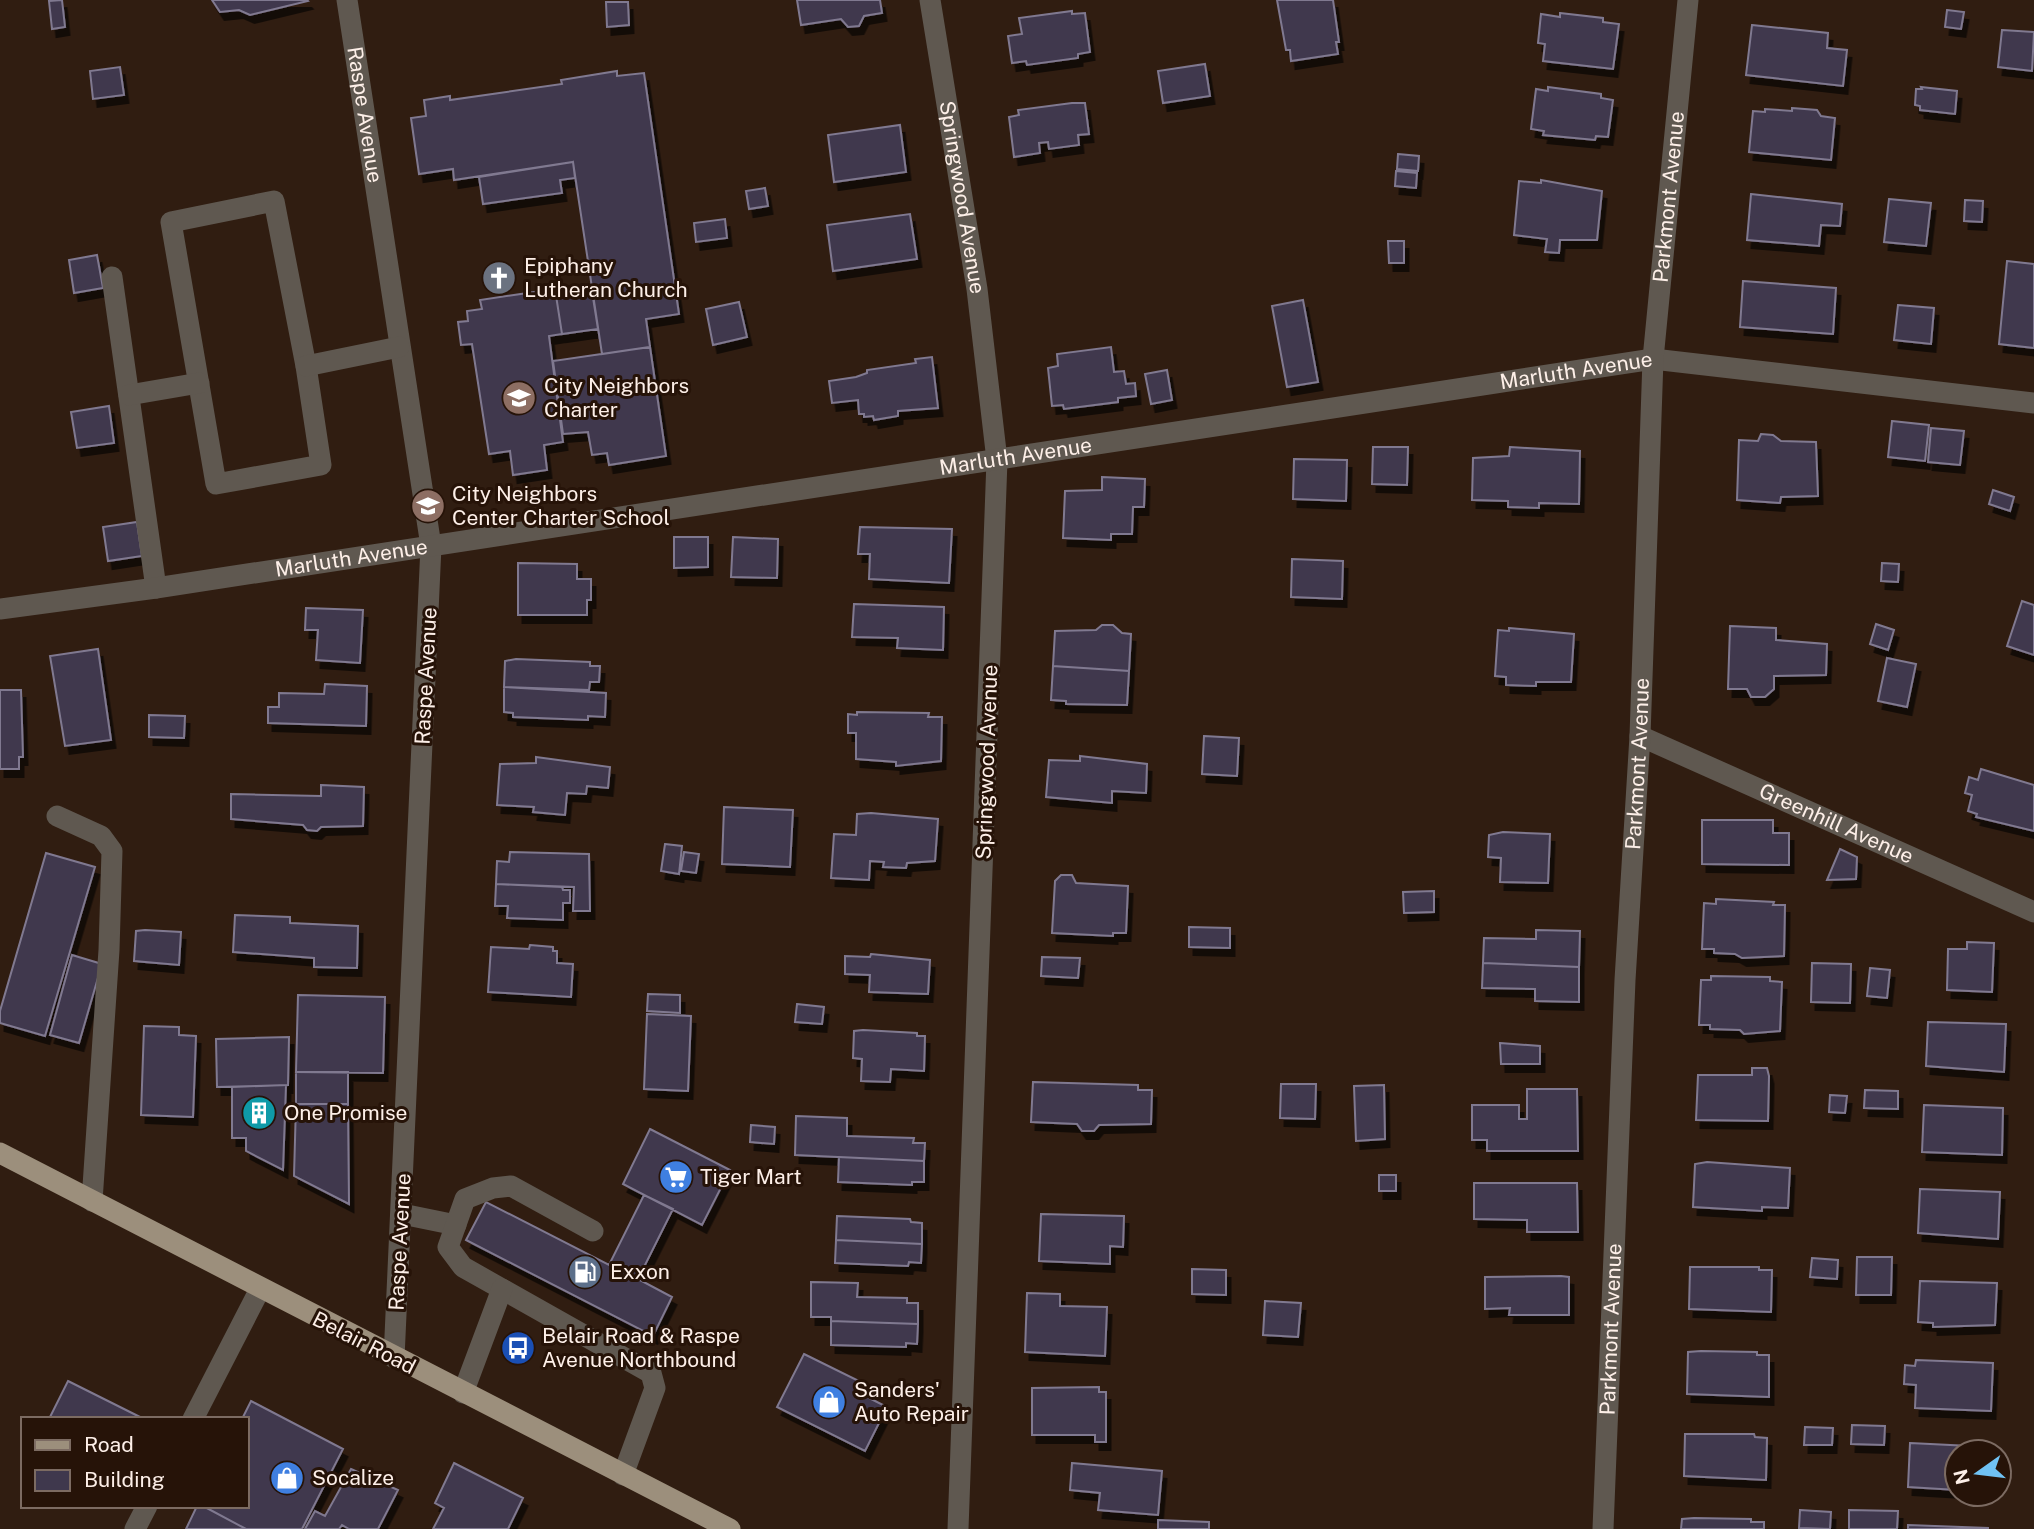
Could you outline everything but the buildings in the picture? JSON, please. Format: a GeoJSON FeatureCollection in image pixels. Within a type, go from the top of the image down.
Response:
{"type":"FeatureCollection","features":[{"type":"Feature","properties":{"kind":"main road","name":"Belair Road"},"geometry":{"type":"LineString","coordinates":[[0,1153],[730,1529]]}},
{"type":"Feature","properties":{"kind":"street","name":"Raspe Avenue"},"geometry":{"type":"LineString","coordinates":[[347,0],[431,546],[394,1358]]}},
{"type":"Feature","properties":{"kind":"street","name":"Springwood Avenue"},"geometry":{"type":"LineString","coordinates":[[930,0],[977,289],[997,460],[958,1529]]}},
{"type":"Feature","properties":{"kind":"street","name":"Parkmont Avenue"},"geometry":{"type":"LineString","coordinates":[[1603,1529],[1625,980],[1640,736],[1653,359],[1688,0]]}},
{"type":"Feature","properties":{"kind":"street"},"geometry":{"type":"LineString","coordinates":[[274,201],[306,366],[321,465],[216,484],[171,222],[274,201]]}},
{"type":"Feature","properties":{"kind":"street"},"geometry":{"type":"LineString","coordinates":[[112,277],[156,588]]}},
{"type":"Feature","properties":{"kind":"street"},"geometry":{"type":"LineString","coordinates":[[306,366],[399,347]]}},
{"type":"Feature","properties":{"kind":"street","name":"Marluth Avenue"},"geometry":{"type":"LineString","coordinates":[[0,609],[156,588],[1653,359],[2034,402]]}},
{"type":"Feature","properties":{"kind":"street"},"geometry":{"type":"LineString","coordinates":[[129,395],[199,383]]}},
{"type":"Feature","properties":{"kind":"street","name":"Greenhill Avenue"},"geometry":{"type":"LineString","coordinates":[[1640,736],[2034,912]]}},
{"type":"Feature","properties":{"kind":"street"},"geometry":{"type":"LineString","coordinates":[[57,816],[101,836],[112,851],[109,950],[92,1201]]}},
{"type":"Feature","properties":{"kind":"street"},"geometry":{"type":"LineString","coordinates":[[593,1231],[511,1186],[493,1188],[465,1199],[448,1247],[463,1267],[651,1373],[655,1388],[623,1475]]}},
{"type":"Feature","properties":{"kind":"street"},"geometry":{"type":"LineString","coordinates":[[402,1214],[456,1225]]}},
{"type":"Feature","properties":{"kind":"street"},"geometry":{"type":"LineString","coordinates":[[194,1417],[260,1289]]}},
{"type":"Feature","properties":{"kind":"street"},"geometry":{"type":"LineString","coordinates":[[463,1393],[502,1289]]}},
{"type":"Feature","properties":{"kind":"street"},"geometry":{"type":"LineString","coordinates":[[135,1529],[146,1508]]}},
{"type":"Feature","properties":{"kind":"place","name":"Epiphany Lutheran Church"},"geometry":{"type":"Point","coordinates":[499,278]}},
{"type":"Feature","properties":{"kind":"place","name":"City Neighbors Charter"},"geometry":{"type":"Point","coordinates":[519,398]}},
{"type":"Feature","properties":{"kind":"place","name":"City Neighbors Center Charter School"},"geometry":{"type":"Point","coordinates":[428,506]}},
{"type":"Feature","properties":{"kind":"place","name":"One Promise"},"geometry":{"type":"Point","coordinates":[259,1113]}},
{"type":"Feature","properties":{"kind":"place","name":"Tiger Mart"},"geometry":{"type":"Point","coordinates":[676,1177]}},
{"type":"Feature","properties":{"kind":"place","name":"Exxon"},"geometry":{"type":"Point","coordinates":[585,1272]}},
{"type":"Feature","properties":{"kind":"place","name":"Belair Road & Raspe Avenue Northbound"},"geometry":{"type":"Point","coordinates":[518,1348]}},
{"type":"Feature","properties":{"kind":"place","name":"Sanders' Auto Repair"},"geometry":{"type":"Point","coordinates":[829,1402]}},
{"type":"Feature","properties":{"kind":"place","name":"Socalize"},"geometry":{"type":"Point","coordinates":[287,1478]}}]}
